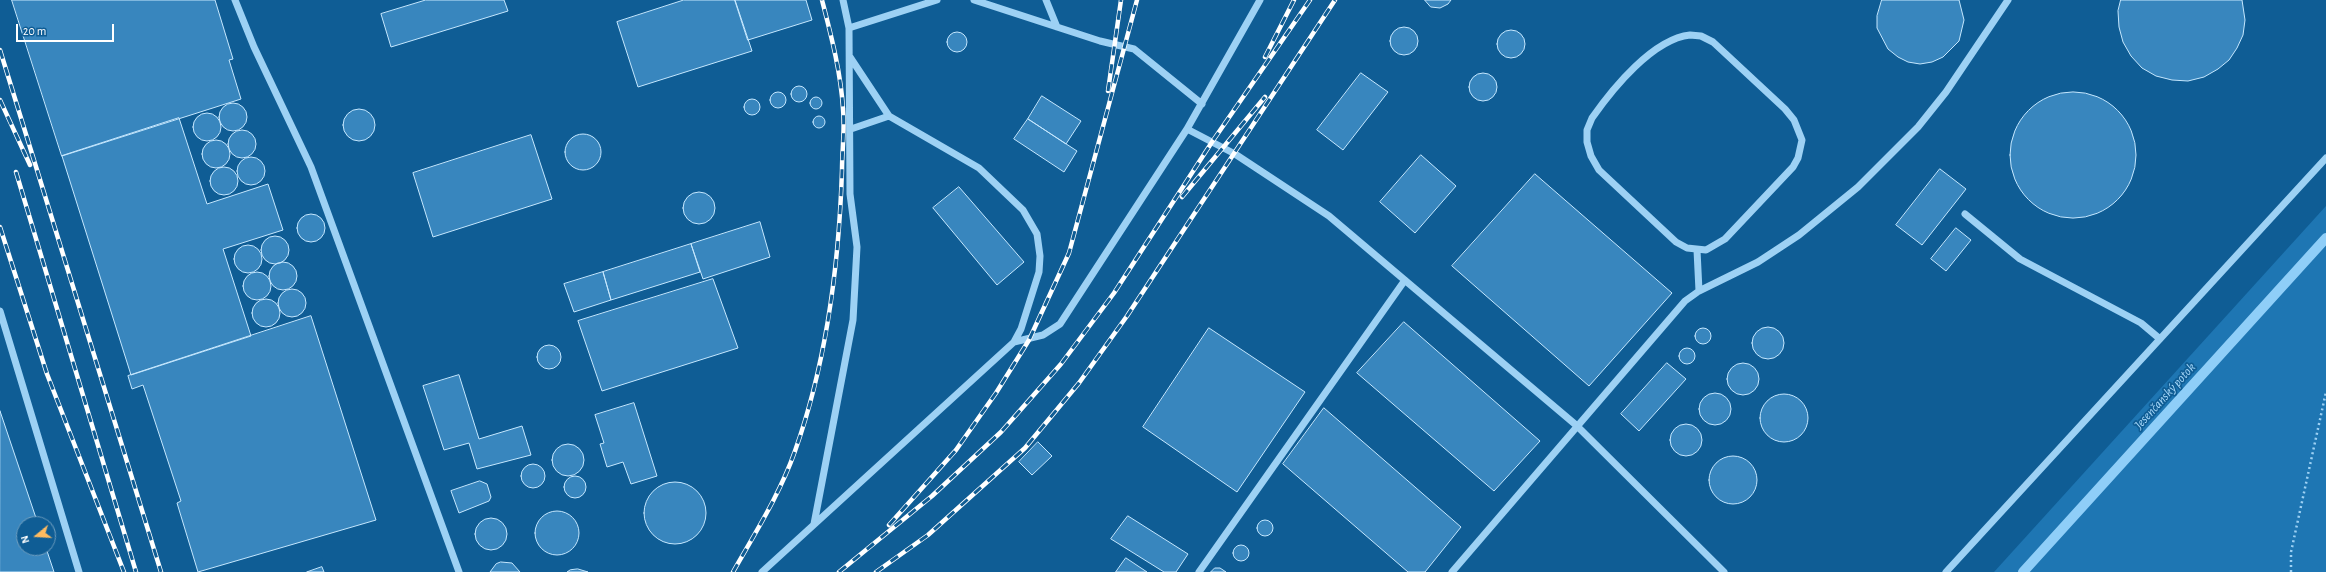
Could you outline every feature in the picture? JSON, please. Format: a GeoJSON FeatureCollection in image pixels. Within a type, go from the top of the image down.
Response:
{"type":"FeatureCollection","features":[{"type":"Feature","properties":{"kind":"lane"},"geometry":{"type":"LineString","coordinates":[[235,0],[254,47],[311,167],[459,572]]}},
{"type":"Feature","properties":{"kind":"lane"},"geometry":{"type":"LineString","coordinates":[[814,524],[853,320],[857,247],[850,194],[851,129],[849,28],[843,0]]}},
{"type":"Feature","properties":{"kind":"lane"},"geometry":{"type":"LineString","coordinates":[[849,28],[937,0]]}},
{"type":"Feature","properties":{"kind":"lane"},"geometry":{"type":"LineString","coordinates":[[974,0],[1100,42],[1134,48],[1202,104]]}},
{"type":"Feature","properties":{"kind":"lane"},"geometry":{"type":"LineString","coordinates":[[1046,0],[1057,27]]}},
{"type":"Feature","properties":{"kind":"lane"},"geometry":{"type":"LineString","coordinates":[[1014,342],[1044,335],[1060,324],[1187,129],[1260,0]]}},
{"type":"Feature","properties":{"kind":"lane"},"geometry":{"type":"LineString","coordinates":[[1452,572],[1671,314],[1699,291],[1758,262],[1799,235],[1883,163],[1918,127],[1946,92],[2008,0]]}},
{"type":"Feature","properties":{"kind":"lane"},"geometry":{"type":"LineString","coordinates":[[1690,35],[1701,36],[1713,42],[1794,120],[1802,140],[1801,150],[1793,167],[1725,239],[1714,247],[1697,250],[1687,248],[1667,235],[1608,180],[1591,156],[1587,142],[1587,130],[1592,118],[1645,58],[1668,42],[1680,36],[1690,35]]}},
{"type":"Feature","properties":{"kind":"lane"},"geometry":{"type":"LineString","coordinates":[[762,572],[1014,342],[1021,329],[1038,272],[1040,256],[1037,234],[1023,210],[979,168],[889,116],[850,57]]}},
{"type":"Feature","properties":{"kind":"lane"},"geometry":{"type":"LineString","coordinates":[[851,129],[889,116]]}},
{"type":"Feature","properties":{"kind":"lane"},"geometry":{"type":"LineString","coordinates":[[1187,129],[1235,154],[1329,216],[1576,425],[1724,572]]}},
{"type":"Feature","properties":{"kind":"lane"},"geometry":{"type":"LineString","coordinates":[[1946,572],[2326,158]]}},
{"type":"Feature","properties":{"kind":"lane"},"geometry":{"type":"LineString","coordinates":[[1965,214],[2020,259],[2141,323],[2160,339]]}},
{"type":"Feature","properties":{"kind":"lane"},"geometry":{"type":"LineString","coordinates":[[1697,250],[1699,291]]}},
{"type":"Feature","properties":{"kind":"lane"},"geometry":{"type":"LineString","coordinates":[[1198,572],[1405,280]]}},
{"type":"Feature","properties":{"kind":"lane"},"geometry":{"type":"LineString","coordinates":[[0,311],[80,572]]}},
{"type":"Feature","properties":{"kind":"path"},"geometry":{"type":"LineString","coordinates":[[2291,572],[2291,552],[2326,392]]}},
{"type":"Feature","properties":{"kind":"shaded area"},"geometry":{"type":"Polygon","coordinates":[[[2326,206],[2326,572],[1994,572],[2326,206]]]}},
{"type":"Feature","properties":{"kind":"building"},"geometry":{"type":"Polygon","coordinates":[[[12,0],[215,0],[233,59],[229,60],[241,99],[62,156],[12,0]]]}},
{"type":"Feature","properties":{"kind":"building"},"geometry":{"type":"Polygon","coordinates":[[[426,0],[504,0],[508,11],[391,47],[381,14],[426,0]]]}},
{"type":"Feature","properties":{"kind":"building"},"geometry":{"type":"Polygon","coordinates":[[[684,0],[735,0],[752,51],[638,87],[617,22],[684,0]]]}},
{"type":"Feature","properties":{"kind":"building"},"geometry":{"type":"Polygon","coordinates":[[[735,0],[806,0],[812,20],[748,40],[735,0]]]}},
{"type":"Feature","properties":{"kind":"building"},"geometry":{"type":"Polygon","coordinates":[[[1425,0],[1451,0],[1448,4],[1440,8],[1431,7],[1425,0]]]}},
{"type":"Feature","properties":{"kind":"building"},"geometry":{"type":"Polygon","coordinates":[[[1882,0],[1959,0],[1964,20],[1959,41],[1943,57],[1932,62],[1920,64],[1908,62],[1898,57],[1888,49],[1877,28],[1877,16],[1882,0]]]}},
{"type":"Feature","properties":{"kind":"building"},"geometry":{"type":"Polygon","coordinates":[[[2121,0],[2242,0],[2245,20],[2243,35],[2229,60],[2218,69],[2204,77],[2188,81],[2172,80],[2156,76],[2142,68],[2131,56],[2123,42],[2119,27],[2118,11],[2121,0]]]}},
{"type":"Feature","properties":{"kind":"building"},"geometry":{"type":"Polygon","coordinates":[[[1404,27],[1414,31],[1418,41],[1414,51],[1404,55],[1394,51],[1390,41],[1394,31],[1404,27]]]}},
{"type":"Feature","properties":{"kind":"building"},"geometry":{"type":"Polygon","coordinates":[[[1511,30],[1521,34],[1525,44],[1521,54],[1511,58],[1501,54],[1497,44],[1501,34],[1511,30]]]}},
{"type":"Feature","properties":{"kind":"building"},"geometry":{"type":"Polygon","coordinates":[[[953,32],[961,32],[967,38],[967,46],[961,52],[953,52],[947,46],[947,38],[953,32]]]}},
{"type":"Feature","properties":{"kind":"building"},"geometry":{"type":"Polygon","coordinates":[[[1361,73],[1388,92],[1343,150],[1317,130],[1361,73]]]}},
{"type":"Feature","properties":{"kind":"building"},"geometry":{"type":"Polygon","coordinates":[[[1483,73],[1493,77],[1497,87],[1493,97],[1483,101],[1473,97],[1469,87],[1473,77],[1483,73]]]}},
{"type":"Feature","properties":{"kind":"building"},"geometry":{"type":"Polygon","coordinates":[[[796,86],[802,86],[807,91],[805,100],[802,102],[796,102],[791,97],[791,91],[796,86]]]}},
{"type":"Feature","properties":{"kind":"building"},"geometry":{"type":"Polygon","coordinates":[[[775,92],[781,92],[786,97],[784,106],[781,108],[775,108],[770,103],[770,97],[775,92]]]}},
{"type":"Feature","properties":{"kind":"building"},"geometry":{"type":"Polygon","coordinates":[[[2067,92],[2079,92],[2097,96],[2118,110],[2132,131],[2136,155],[2132,179],[2118,200],[2097,214],[2079,218],[2067,218],[2049,214],[2028,200],[2014,179],[2010,161],[2010,149],[2014,131],[2028,110],[2049,96],[2067,92]]]}},
{"type":"Feature","properties":{"kind":"building"},"geometry":{"type":"Polygon","coordinates":[[[1042,96],[1081,121],[1066,144],[1028,119],[1042,96]]]}},
{"type":"Feature","properties":{"kind":"building"},"geometry":{"type":"Polygon","coordinates":[[[814,97],[818,97],[822,103],[818,109],[814,109],[810,105],[810,101],[814,97]]]}},
{"type":"Feature","properties":{"kind":"building"},"geometry":{"type":"Polygon","coordinates":[[[749,99],[755,99],[760,104],[758,113],[755,115],[749,115],[744,110],[744,104],[749,99]]]}},
{"type":"Feature","properties":{"kind":"building"},"geometry":{"type":"Polygon","coordinates":[[[233,103],[243,107],[247,117],[243,127],[233,131],[223,127],[219,117],[223,107],[233,103]]]}},
{"type":"Feature","properties":{"kind":"building"},"geometry":{"type":"Polygon","coordinates":[[[356,109],[362,109],[372,116],[375,125],[374,131],[368,138],[362,141],[356,141],[346,134],[343,128],[343,122],[350,112],[356,109]]]}},
{"type":"Feature","properties":{"kind":"building"},"geometry":{"type":"Polygon","coordinates":[[[207,113],[217,117],[221,127],[217,137],[207,141],[197,137],[193,127],[197,117],[207,113]]]}},
{"type":"Feature","properties":{"kind":"building"},"geometry":{"type":"Polygon","coordinates":[[[817,116],[821,116],[825,122],[821,128],[817,128],[813,124],[813,120],[817,116]]]}},
{"type":"Feature","properties":{"kind":"building"},"geometry":{"type":"Polygon","coordinates":[[[179,118],[207,204],[268,184],[283,230],[223,249],[251,336],[131,375],[62,156],[179,118]]]}},
{"type":"Feature","properties":{"kind":"building"},"geometry":{"type":"Polygon","coordinates":[[[1028,119],[1077,151],[1064,172],[1014,139],[1028,119]]]}},
{"type":"Feature","properties":{"kind":"building"},"geometry":{"type":"Polygon","coordinates":[[[242,130],[252,134],[256,144],[252,154],[242,158],[232,154],[228,144],[232,134],[242,130]]]}},
{"type":"Feature","properties":{"kind":"building"},"geometry":{"type":"Polygon","coordinates":[[[587,134],[596,139],[600,145],[600,159],[596,165],[587,170],[579,170],[570,165],[566,159],[565,148],[570,139],[576,135],[587,134]]]}},
{"type":"Feature","properties":{"kind":"building"},"geometry":{"type":"Polygon","coordinates":[[[531,135],[552,199],[433,237],[413,173],[531,135]]]}},
{"type":"Feature","properties":{"kind":"building"},"geometry":{"type":"Polygon","coordinates":[[[216,140],[226,144],[230,154],[226,164],[216,168],[206,164],[202,154],[206,144],[216,140]]]}},
{"type":"Feature","properties":{"kind":"building"},"geometry":{"type":"Polygon","coordinates":[[[1421,155],[1456,186],[1415,233],[1380,202],[1421,155]]]}},
{"type":"Feature","properties":{"kind":"building"},"geometry":{"type":"Polygon","coordinates":[[[251,157],[261,161],[265,171],[261,181],[251,185],[241,181],[237,171],[241,161],[251,157]]]}},
{"type":"Feature","properties":{"kind":"building"},"geometry":{"type":"Polygon","coordinates":[[[224,167],[234,171],[238,181],[234,191],[224,195],[214,191],[210,181],[214,171],[224,167]]]}},
{"type":"Feature","properties":{"kind":"building"},"geometry":{"type":"Polygon","coordinates":[[[1940,169],[1966,189],[1922,245],[1896,225],[1940,169]]]}},
{"type":"Feature","properties":{"kind":"building"},"geometry":{"type":"Polygon","coordinates":[[[1535,174],[1672,293],[1589,386],[1452,266],[1535,174]]]}},
{"type":"Feature","properties":{"kind":"building"},"geometry":{"type":"Polygon","coordinates":[[[959,187],[1024,262],[997,285],[933,208],[959,187]]]}},
{"type":"Feature","properties":{"kind":"building"},"geometry":{"type":"Polygon","coordinates":[[[696,192],[702,192],[712,199],[715,208],[714,214],[708,221],[702,224],[696,224],[686,217],[683,211],[683,205],[690,195],[696,192]]]}},
{"type":"Feature","properties":{"kind":"building"},"geometry":{"type":"Polygon","coordinates":[[[311,214],[321,218],[325,228],[321,238],[311,242],[301,238],[297,228],[301,218],[311,214]]]}},
{"type":"Feature","properties":{"kind":"building"},"geometry":{"type":"Polygon","coordinates":[[[760,222],[770,257],[703,279],[691,244],[760,222]]]}},
{"type":"Feature","properties":{"kind":"building"},"geometry":{"type":"Polygon","coordinates":[[[1956,228],[1971,240],[1946,271],[1931,259],[1956,228]]]}},
{"type":"Feature","properties":{"kind":"building"},"geometry":{"type":"Polygon","coordinates":[[[275,236],[285,240],[289,250],[285,260],[275,264],[265,260],[261,250],[265,240],[275,236]]]}},
{"type":"Feature","properties":{"kind":"building"},"geometry":{"type":"Polygon","coordinates":[[[691,244],[700,272],[611,300],[603,272],[691,244]]]}},
{"type":"Feature","properties":{"kind":"building"},"geometry":{"type":"Polygon","coordinates":[[[248,245],[258,249],[262,259],[258,269],[248,273],[238,269],[234,259],[238,249],[248,245]]]}},
{"type":"Feature","properties":{"kind":"building"},"geometry":{"type":"Polygon","coordinates":[[[283,262],[293,266],[297,276],[293,286],[283,290],[273,286],[269,276],[273,266],[283,262]]]}},
{"type":"Feature","properties":{"kind":"building"},"geometry":{"type":"Polygon","coordinates":[[[257,272],[267,276],[271,286],[267,296],[257,300],[247,296],[243,286],[247,276],[257,272]]]}},
{"type":"Feature","properties":{"kind":"building"},"geometry":{"type":"Polygon","coordinates":[[[603,272],[611,300],[574,312],[564,284],[603,272]]]}},
{"type":"Feature","properties":{"kind":"building"},"geometry":{"type":"Polygon","coordinates":[[[713,279],[738,348],[602,391],[578,321],[713,279]]]}},
{"type":"Feature","properties":{"kind":"building"},"geometry":{"type":"Polygon","coordinates":[[[292,289],[302,293],[306,303],[302,313],[292,317],[282,313],[278,303],[282,293],[292,289]]]}},
{"type":"Feature","properties":{"kind":"building"},"geometry":{"type":"Polygon","coordinates":[[[266,299],[276,303],[280,313],[276,323],[266,327],[256,323],[252,313],[256,303],[266,299]]]}},
{"type":"Feature","properties":{"kind":"building"},"geometry":{"type":"Polygon","coordinates":[[[311,316],[376,520],[198,572],[177,503],[181,501],[143,385],[132,389],[128,376],[311,316]]]}},
{"type":"Feature","properties":{"kind":"building"},"geometry":{"type":"Polygon","coordinates":[[[1404,322],[1540,441],[1494,491],[1357,373],[1404,322]]]}},
{"type":"Feature","properties":{"kind":"building"},"geometry":{"type":"Polygon","coordinates":[[[1768,327],[1777,330],[1781,334],[1784,343],[1781,352],[1777,356],[1768,359],[1759,356],[1755,352],[1752,343],[1755,334],[1759,330],[1768,327]]]}},
{"type":"Feature","properties":{"kind":"building"},"geometry":{"type":"Polygon","coordinates":[[[1209,328],[1305,392],[1237,492],[1143,427],[1209,328]]]}},
{"type":"Feature","properties":{"kind":"building"},"geometry":{"type":"Polygon","coordinates":[[[1700,328],[1706,328],[1711,333],[1709,342],[1706,344],[1700,344],[1695,339],[1695,333],[1700,328]]]}},
{"type":"Feature","properties":{"kind":"building"},"geometry":{"type":"Polygon","coordinates":[[[549,345],[557,349],[561,357],[557,365],[549,369],[541,365],[537,357],[541,349],[549,345]]]}},
{"type":"Feature","properties":{"kind":"building"},"geometry":{"type":"Polygon","coordinates":[[[1684,348],[1690,348],[1695,353],[1693,362],[1690,364],[1684,364],[1679,359],[1679,353],[1684,348]]]}},
{"type":"Feature","properties":{"kind":"building"},"geometry":{"type":"Polygon","coordinates":[[[1667,363],[1686,379],[1639,431],[1621,414],[1667,363]]]}},
{"type":"Feature","properties":{"kind":"building"},"geometry":{"type":"Polygon","coordinates":[[[1743,363],[1752,366],[1756,370],[1759,379],[1756,388],[1752,392],[1743,395],[1734,392],[1730,388],[1727,379],[1730,370],[1734,366],[1743,363]]]}},
{"type":"Feature","properties":{"kind":"building"},"geometry":{"type":"Polygon","coordinates":[[[459,375],[479,439],[522,426],[531,455],[477,469],[469,443],[444,450],[423,386],[459,375]]]}},
{"type":"Feature","properties":{"kind":"building"},"geometry":{"type":"Polygon","coordinates":[[[1715,393],[1724,396],[1728,400],[1731,409],[1728,418],[1724,422],[1715,425],[1706,422],[1702,418],[1699,409],[1702,400],[1706,396],[1715,393]]]}},
{"type":"Feature","properties":{"kind":"building"},"geometry":{"type":"Polygon","coordinates":[[[1784,394],[1793,396],[1801,401],[1806,409],[1808,418],[1806,427],[1801,435],[1793,440],[1784,442],[1775,440],[1767,435],[1762,427],[1760,418],[1762,409],[1767,401],[1775,396],[1784,394]]]}},
{"type":"Feature","properties":{"kind":"building"},"geometry":{"type":"Polygon","coordinates":[[[634,403],[657,476],[631,484],[623,462],[607,467],[600,444],[604,443],[595,415],[634,403]]]}},
{"type":"Feature","properties":{"kind":"building"},"geometry":{"type":"Polygon","coordinates":[[[1324,408],[1461,527],[1425,572],[1408,572],[1283,464],[1324,408]]]}},
{"type":"Feature","properties":{"kind":"building"},"geometry":{"type":"Polygon","coordinates":[[[0,411],[35,516],[16,516],[16,556],[49,556],[54,572],[0,572],[0,411]]]}},
{"type":"Feature","properties":{"kind":"building"},"geometry":{"type":"Polygon","coordinates":[[[1686,424],[1695,427],[1699,431],[1702,440],[1699,449],[1695,453],[1686,456],[1677,453],[1673,449],[1670,440],[1673,431],[1677,427],[1686,424]]]}},
{"type":"Feature","properties":{"kind":"building"},"geometry":{"type":"Polygon","coordinates":[[[1038,442],[1052,456],[1032,475],[1019,462],[1038,442]]]}},
{"type":"Feature","properties":{"kind":"building"},"geometry":{"type":"Polygon","coordinates":[[[568,444],[577,447],[581,451],[584,460],[581,469],[577,473],[568,476],[559,473],[555,469],[552,460],[555,451],[559,447],[568,444]]]}},
{"type":"Feature","properties":{"kind":"building"},"geometry":{"type":"Polygon","coordinates":[[[1733,456],[1742,458],[1750,463],[1755,471],[1757,480],[1755,489],[1750,497],[1742,502],[1733,504],[1724,502],[1716,497],[1711,489],[1709,480],[1711,471],[1716,463],[1724,458],[1733,456]]]}},
{"type":"Feature","properties":{"kind":"building"},"geometry":{"type":"Polygon","coordinates":[[[533,464],[542,467],[545,476],[542,485],[533,488],[524,485],[521,476],[524,467],[533,464]]]}},
{"type":"Feature","properties":{"kind":"building"},"geometry":{"type":"Polygon","coordinates":[[[575,476],[583,479],[586,487],[583,495],[575,498],[567,495],[564,487],[567,479],[575,476]]]}},
{"type":"Feature","properties":{"kind":"building"},"geometry":{"type":"Polygon","coordinates":[[[480,481],[487,484],[491,497],[489,501],[459,513],[451,491],[480,481]]]}},
{"type":"Feature","properties":{"kind":"building"},"geometry":{"type":"Polygon","coordinates":[[[669,482],[681,482],[697,491],[704,501],[706,513],[704,525],[697,535],[681,544],[669,544],[658,539],[649,530],[644,519],[644,507],[649,496],[658,487],[669,482]]]}},
{"type":"Feature","properties":{"kind":"building"},"geometry":{"type":"Polygon","coordinates":[[[557,511],[569,515],[575,521],[579,533],[575,545],[569,551],[557,555],[545,551],[539,545],[535,533],[539,521],[545,515],[557,511]]]}},
{"type":"Feature","properties":{"kind":"building"},"geometry":{"type":"Polygon","coordinates":[[[1128,516],[1188,554],[1176,572],[1164,572],[1111,539],[1128,516]]]}},
{"type":"Feature","properties":{"kind":"building"},"geometry":{"type":"Polygon","coordinates":[[[491,518],[497,519],[504,525],[507,534],[506,540],[500,547],[491,550],[485,549],[478,543],[475,534],[476,528],[482,521],[491,518]]]}},
{"type":"Feature","properties":{"kind":"building"},"geometry":{"type":"Polygon","coordinates":[[[1262,520],[1268,520],[1273,525],[1271,534],[1268,536],[1262,536],[1257,531],[1257,525],[1262,520]]]}},
{"type":"Feature","properties":{"kind":"building"},"geometry":{"type":"Polygon","coordinates":[[[1238,545],[1244,545],[1249,550],[1247,559],[1244,561],[1238,561],[1233,556],[1233,550],[1238,545]]]}},
{"type":"Feature","properties":{"kind":"building"},"geometry":{"type":"Polygon","coordinates":[[[1126,558],[1147,572],[1116,572],[1126,558]]]}},
{"type":"Feature","properties":{"kind":"building"},"geometry":{"type":"Polygon","coordinates":[[[501,562],[512,563],[520,572],[490,572],[496,564],[501,562]]]}},
{"type":"Feature","properties":{"kind":"building"},"geometry":{"type":"Polygon","coordinates":[[[322,567],[324,572],[307,572],[322,567]]]}},
{"type":"Feature","properties":{"kind":"building"},"geometry":{"type":"Polygon","coordinates":[[[1215,568],[1220,568],[1226,572],[1211,572],[1215,568]]]}},
{"type":"Feature","properties":{"kind":"building"},"geometry":{"type":"Polygon","coordinates":[[[578,569],[588,572],[567,572],[570,570],[578,569]]]}},
{"type":"Feature","properties":{"kind":"waterway","name":"Jesenčanský potok"},"geometry":{"type":"LineString","coordinates":[[2023,572],[2326,238]]}},
{"type":"Feature","properties":{"kind":"railway"},"geometry":{"type":"LineString","coordinates":[[733,572],[775,498],[795,451],[815,382],[829,312],[838,241],[844,117],[838,68],[822,0]]}},
{"type":"Feature","properties":{"kind":"railway"},"geometry":{"type":"LineString","coordinates":[[1108,91],[1121,0]]}},
{"type":"Feature","properties":{"kind":"railway"},"geometry":{"type":"LineString","coordinates":[[889,525],[956,450],[996,393],[1029,340],[1069,253],[1137,0]]}},
{"type":"Feature","properties":{"kind":"railway"},"geometry":{"type":"LineString","coordinates":[[1265,57],[1294,0]]}},
{"type":"Feature","properties":{"kind":"railway"},"geometry":{"type":"LineString","coordinates":[[839,572],[932,496],[1001,432],[1061,364],[1114,293],[1212,142],[1310,0]]}},
{"type":"Feature","properties":{"kind":"railway"},"geometry":{"type":"LineString","coordinates":[[876,572],[928,535],[1025,448],[1079,383],[1127,316],[1335,0]]}},
{"type":"Feature","properties":{"kind":"railway"},"geometry":{"type":"LineString","coordinates":[[0,50],[161,572]]}},
{"type":"Feature","properties":{"kind":"railway"},"geometry":{"type":"LineString","coordinates":[[1182,197],[1265,97]]}},
{"type":"Feature","properties":{"kind":"railway"},"geometry":{"type":"LineString","coordinates":[[0,100],[30,165]]}},
{"type":"Feature","properties":{"kind":"railway"},"geometry":{"type":"LineString","coordinates":[[16,172],[136,572]]}},
{"type":"Feature","properties":{"kind":"railway"},"geometry":{"type":"LineString","coordinates":[[0,227],[47,374],[124,572]]}}]}
